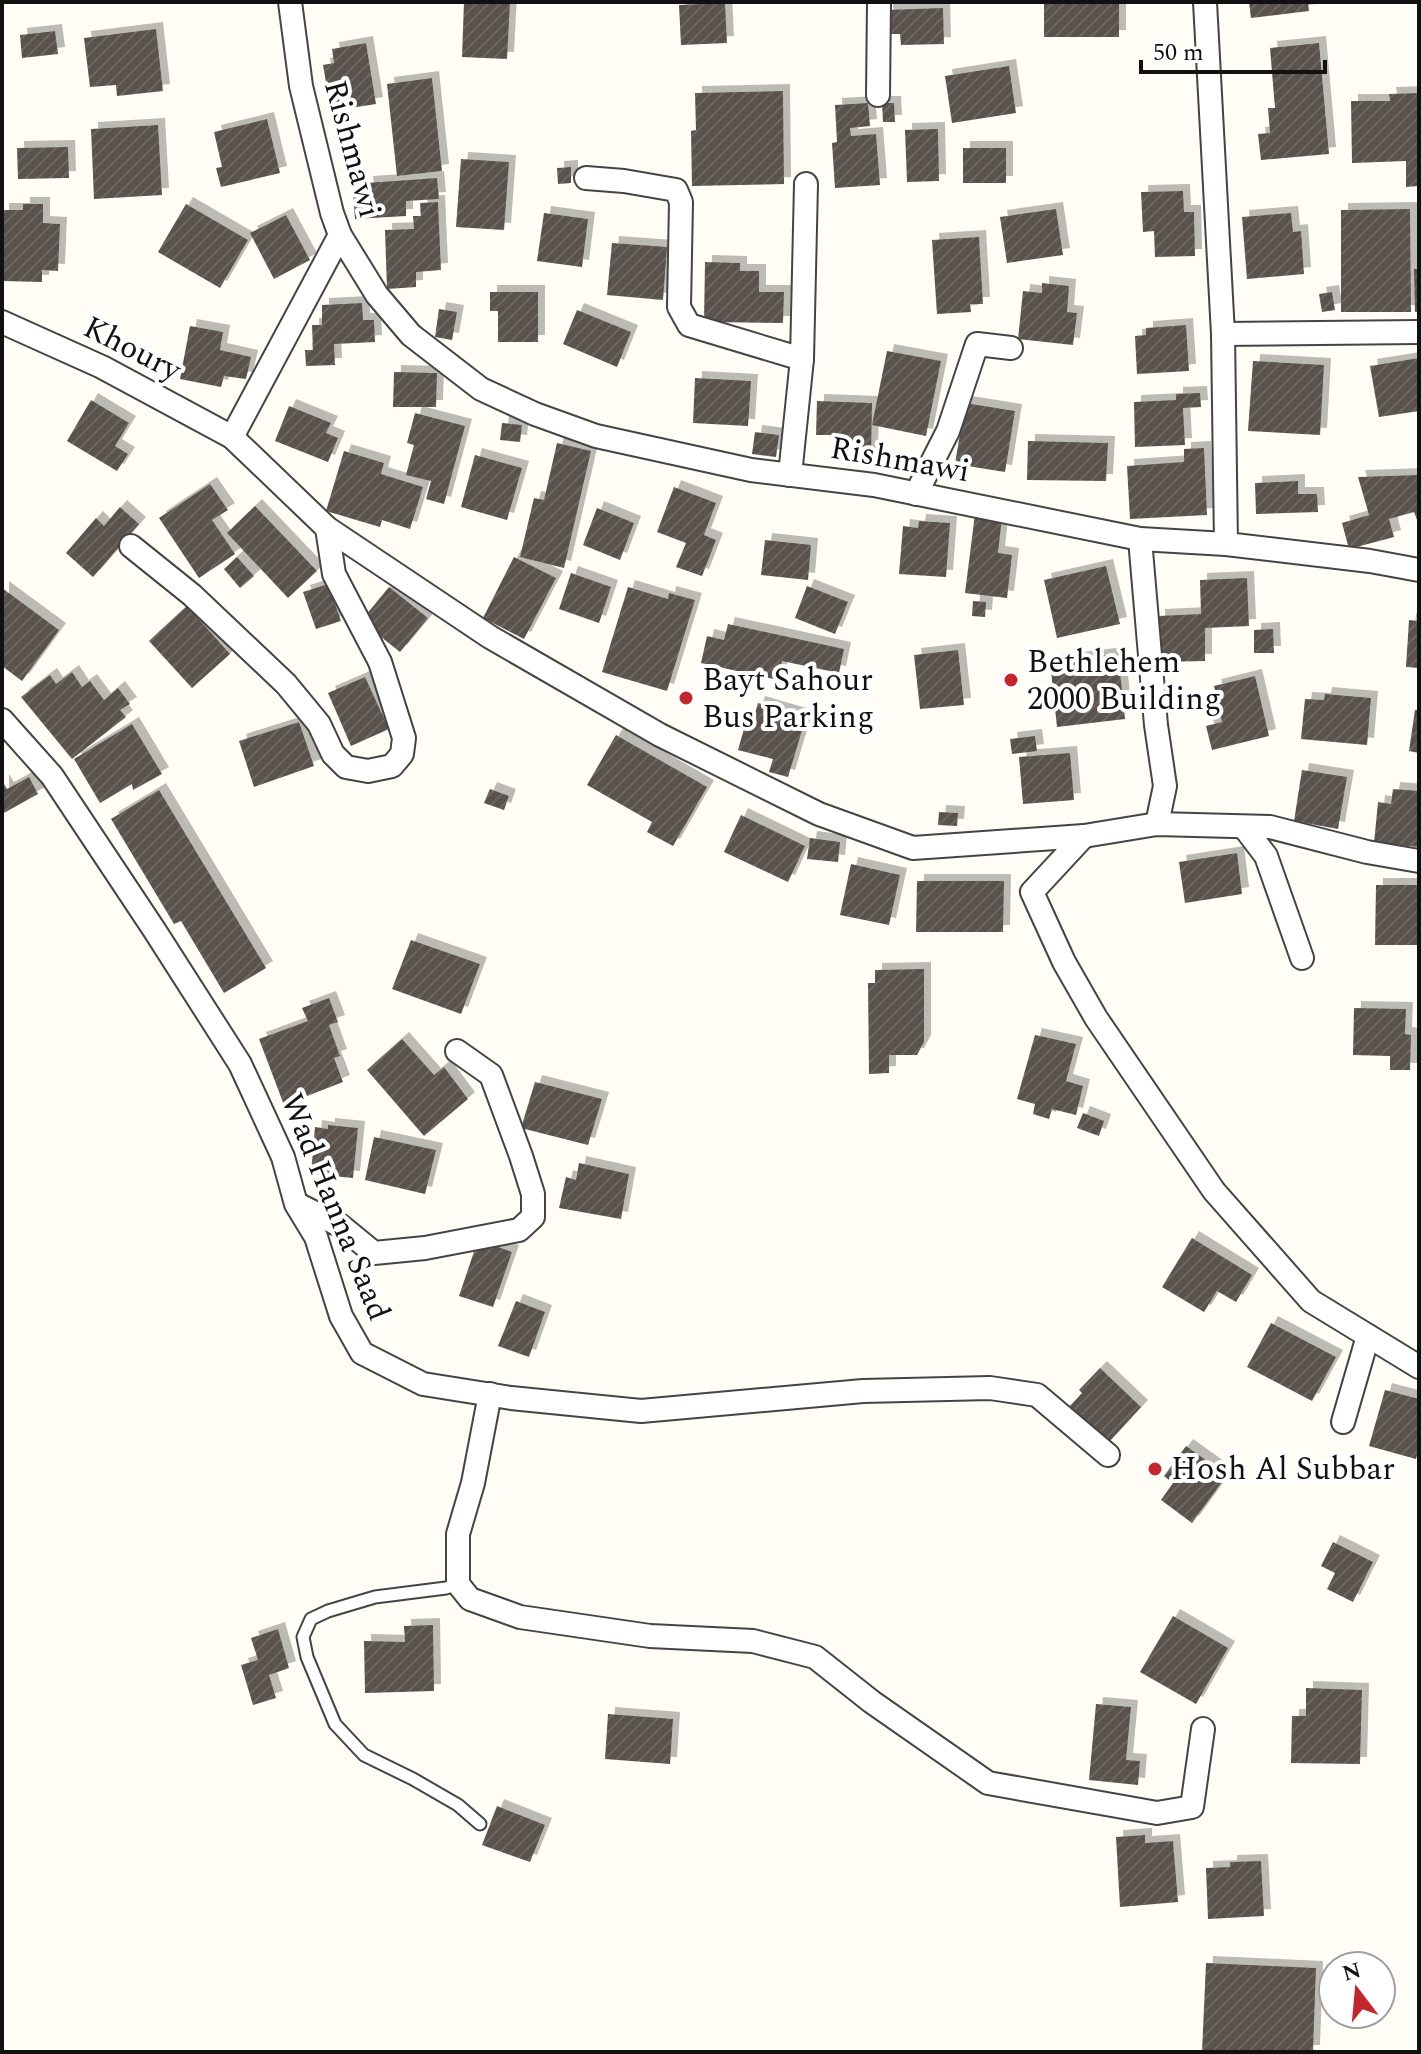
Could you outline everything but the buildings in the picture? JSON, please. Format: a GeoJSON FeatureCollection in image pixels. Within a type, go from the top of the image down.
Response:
{"type":"FeatureCollection","features":[{"type":"Feature","properties":{"kind":"street","name":"Rishmawi"},"geometry":{"type":"LineString","coordinates":[[290,2],[301,86],[340,235],[377,295],[411,335],[481,389],[535,414],[596,436],[751,470],[874,485],[1140,539],[1226,544],[1419,570]]}},
{"type":"Feature","properties":{"kind":"street"},"geometry":{"type":"LineString","coordinates":[[878,95],[879,2]]}},
{"type":"Feature","properties":{"kind":"street"},"geometry":{"type":"LineString","coordinates":[[1205,2],[1223,334],[1226,544]]}},
{"type":"Feature","properties":{"kind":"street"},"geometry":{"type":"LineString","coordinates":[[586,178],[676,190],[681,202],[679,307],[689,325],[802,359]]}},
{"type":"Feature","properties":{"kind":"street"},"geometry":{"type":"LineString","coordinates":[[790,475],[802,359],[806,184]]}},
{"type":"Feature","properties":{"kind":"street"},"geometry":{"type":"LineString","coordinates":[[232,437],[340,235]]}},
{"type":"Feature","properties":{"kind":"street","name":"Khoury"},"geometry":{"type":"LineString","coordinates":[[2,322],[102,367],[232,437],[327,528],[490,637],[660,735],[819,814],[913,848],[1084,836],[1157,824],[1270,827],[1367,852],[1419,861]]}},
{"type":"Feature","properties":{"kind":"street"},"geometry":{"type":"LineString","coordinates":[[1223,334],[1419,332]]}},
{"type":"Feature","properties":{"kind":"street"},"geometry":{"type":"LineString","coordinates":[[916,494],[948,431],[977,344],[1011,348]]}},
{"type":"Feature","properties":{"kind":"street"},"geometry":{"type":"LineString","coordinates":[[131,546],[192,595],[286,684],[319,724],[333,754],[346,767],[368,771],[392,766],[402,754],[404,738],[380,662],[334,574],[327,528]]}},
{"type":"Feature","properties":{"kind":"street"},"geometry":{"type":"LineString","coordinates":[[1140,539],[1156,725],[1165,786],[1157,824]]}},
{"type":"Feature","properties":{"kind":"street","name":"Wad Hanna Saad"},"geometry":{"type":"LineString","coordinates":[[2,720],[52,776],[240,1064],[283,1157],[296,1204],[316,1237],[341,1316],[362,1353],[423,1384],[567,1405],[641,1411],[863,1391],[990,1388],[1037,1395],[1108,1455]]}},
{"type":"Feature","properties":{"kind":"street"},"geometry":{"type":"LineString","coordinates":[[1244,827],[1266,856],[1302,958]]}},
{"type":"Feature","properties":{"kind":"street"},"geometry":{"type":"LineString","coordinates":[[1084,836],[1032,892],[1064,962],[1088,1004],[1214,1191],[1311,1301],[1419,1367]]}},
{"type":"Feature","properties":{"kind":"street"},"geometry":{"type":"LineString","coordinates":[[296,1204],[341,1226],[374,1253],[425,1248],[519,1230],[526,1224],[533,1217],[533,1194],[491,1075],[457,1051]]}},
{"type":"Feature","properties":{"kind":"street"},"geometry":{"type":"LineString","coordinates":[[1343,1422],[1368,1336]]}},
{"type":"Feature","properties":{"kind":"street"},"geometry":{"type":"LineString","coordinates":[[490,1394],[473,1483],[458,1534],[458,1584],[470,1599],[520,1617],[650,1636],[753,1641],[815,1657],[872,1702],[988,1783],[1157,1813],[1192,1807],[1203,1729]]}},
{"type":"Feature","properties":{"kind":"lane"},"geometry":{"type":"LineString","coordinates":[[458,1584],[375,1597],[328,1611],[311,1619],[303,1637],[307,1657],[335,1724],[364,1755],[458,1805],[480,1824]]}},
{"type":"Feature","properties":{"kind":"place","name":"Bethlehem 2000 Building"},"geometry":{"type":"Point","coordinates":[1011,680]}},
{"type":"Feature","properties":{"kind":"place","name":"Bayt Sahour Bus Parking"},"geometry":{"type":"Point","coordinates":[686,698]}},
{"type":"Feature","properties":{"kind":"place","name":"Hosh Al Subbar"},"geometry":{"type":"Point","coordinates":[1155,1469]}}]}
